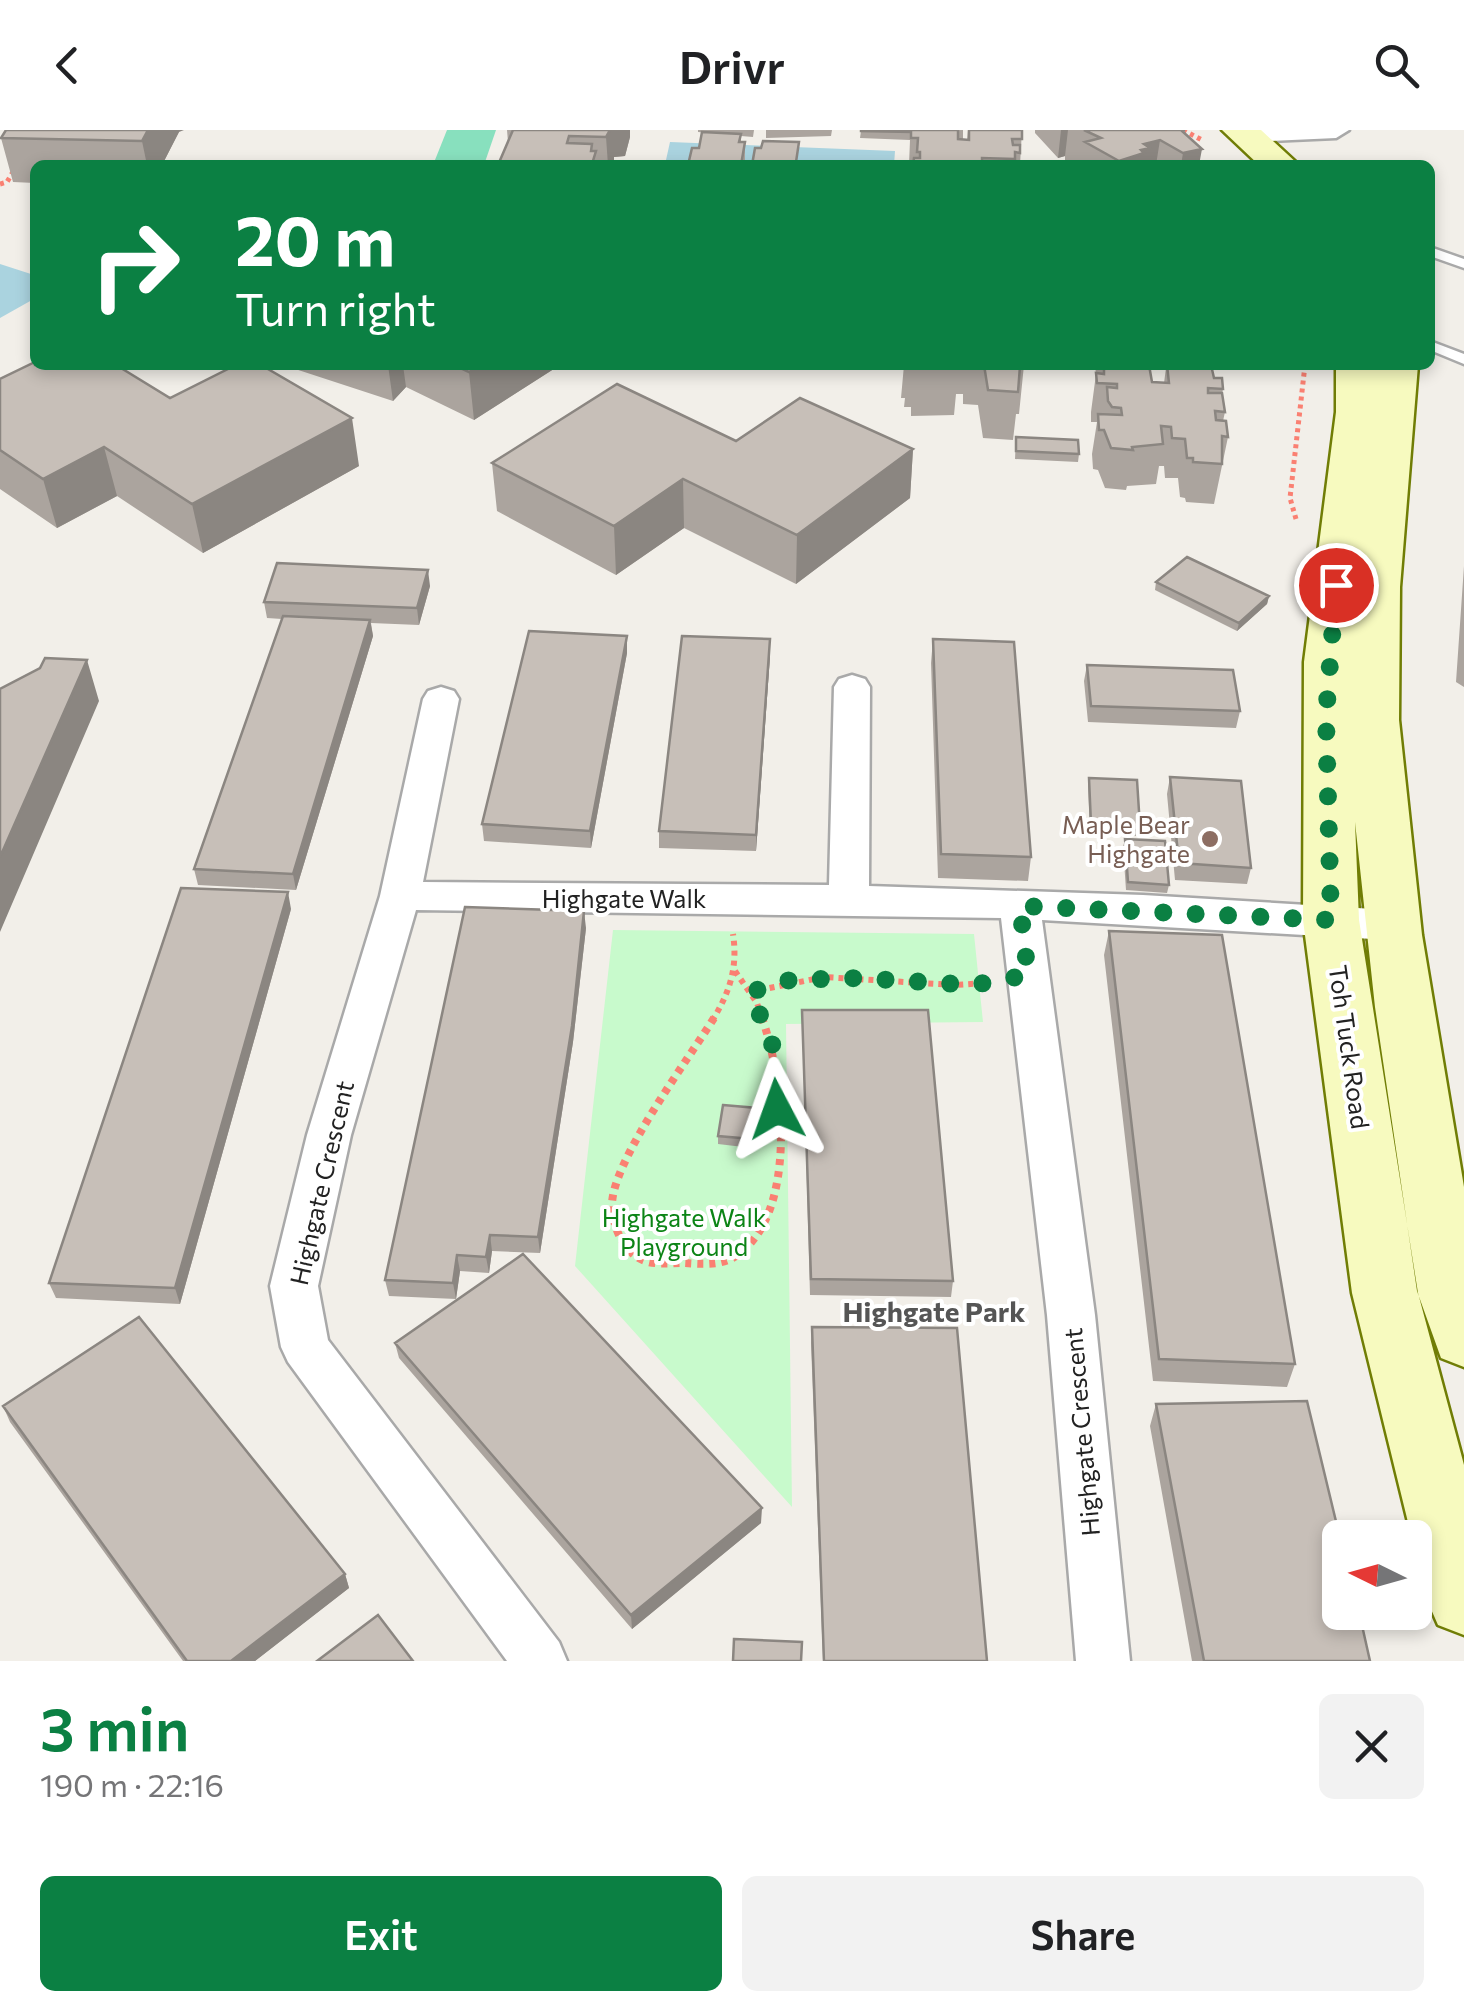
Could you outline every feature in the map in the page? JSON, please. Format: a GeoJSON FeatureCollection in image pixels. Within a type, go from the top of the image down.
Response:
{"type":"FeatureCollection","features":[{"type":"Feature","properties":{"kind":"street"},"geometry":{"type":"LineString","coordinates":[[1261,131],[1336,130]]}},
{"type":"Feature","properties":{"kind":"street"},"geometry":{"type":"LineString","coordinates":[[1261,131],[1277,160]]}},
{"type":"Feature","properties":{"kind":"street"},"geometry":{"type":"LineString","coordinates":[[1261,131],[1309,160]]}},
{"type":"Feature","properties":{"kind":"street","name":"Toh Tuck Road"},"geometry":{"type":"LineString","coordinates":[[1356,370],[1357,412],[1369,479],[1374,718],[1390,925],[1441,1303],[1464,1600]]}},
{"type":"Feature","properties":{"kind":"street","name":"Toh Tuck Road"},"geometry":{"type":"LineString","coordinates":[[1396,370],[1327,680],[1331,920],[1441,1303]]}},
{"type":"Feature","properties":{"kind":"street"},"geometry":{"type":"LineString","coordinates":[[848,899],[852,687]]}},
{"type":"Feature","properties":{"kind":"street","name":"Highgate Crescent"},"geometry":{"type":"LineString","coordinates":[[441,699],[400,896],[329,1135],[294,1286],[305,1346],[540,1661]]}},
{"type":"Feature","properties":{"kind":"street","name":"Highgate Walk"},"geometry":{"type":"LineString","coordinates":[[400,896],[848,899],[1390,925]]}},
{"type":"Feature","properties":{"kind":"street","name":"Highgate Crescent"},"geometry":{"type":"LineString","coordinates":[[1020,906],[1054,1209],[1071,1315],[1103,1661]]}},
{"type":"Feature","properties":{"kind":"lane"},"geometry":{"type":"LineString","coordinates":[[1435,253],[1464,264]]}},
{"type":"Feature","properties":{"kind":"lane"},"geometry":{"type":"LineString","coordinates":[[1435,348],[1464,360]]}},
{"type":"Feature","properties":{"kind":"path"},"geometry":{"type":"LineString","coordinates":[[0,184],[7,182],[22,156]]}},
{"type":"Feature","properties":{"kind":"path"},"geometry":{"type":"LineString","coordinates":[[722,900],[733,931],[737,962],[734,971],[724,1002],[620,1169],[612,1205],[619,1239],[644,1261],[710,1265],[736,1256],[764,1224],[780,1183],[772,1042],[750,992],[734,971]]}},
{"type":"Feature","properties":{"kind":"path"},"geometry":{"type":"LineString","coordinates":[[750,992],[790,980],[859,978],[973,985],[1028,975]]}},
{"type":"Feature","properties":{"kind":"green space"},"geometry":{"type":"Polygon","coordinates":[[[447,130],[496,130],[486,160],[435,160],[447,130]]]}},
{"type":"Feature","properties":{"kind":"green space","name":"Highgate Walk Playground"},"geometry":{"type":"Polygon","coordinates":[[[613,930],[974,934],[983,1022],[786,1024],[792,1507],[575,1266],[613,930]]]}},
{"type":"Feature","properties":{"kind":"water"},"geometry":{"type":"Polygon","coordinates":[[[670,142],[895,151],[894,160],[666,160],[670,142]]]}},
{"type":"Feature","properties":{"kind":"water"},"geometry":{"type":"Polygon","coordinates":[[[0,264],[30,274],[30,301],[0,318],[0,264]]]}},
{"type":"Feature","properties":{"kind":"building"},"geometry":{"type":"Polygon","coordinates":[[[6,130],[148,130],[142,141],[1,138],[6,130]]]}},
{"type":"Feature","properties":{"kind":"building"},"geometry":{"type":"Polygon","coordinates":[[[513,130],[610,130],[606,137],[569,136],[567,143],[592,144],[591,151],[596,151],[593,160],[500,160],[513,130]]]}},
{"type":"Feature","properties":{"kind":"building"},"geometry":{"type":"Polygon","coordinates":[[[861,130],[911,132],[861,131],[861,130]]]}},
{"type":"Feature","properties":{"kind":"building"},"geometry":{"type":"Polygon","coordinates":[[[911,130],[958,130],[958,139],[969,140],[969,130],[1022,130],[1022,139],[1012,139],[1013,145],[1020,145],[1015,159],[914,160],[920,158],[920,152],[918,138],[911,138],[911,130]]]}},
{"type":"Feature","properties":{"kind":"building"},"geometry":{"type":"Polygon","coordinates":[[[1084,130],[1185,130],[1182,131],[1202,149],[1183,153],[1160,140],[1144,144],[1150,148],[1141,150],[1144,153],[1117,160],[1085,142],[1101,138],[1084,130]]]}},
{"type":"Feature","properties":{"kind":"building"},"geometry":{"type":"Polygon","coordinates":[[[702,132],[741,134],[739,142],[745,142],[742,160],[689,160],[692,148],[699,148],[702,132]]]}},
{"type":"Feature","properties":{"kind":"building"},"geometry":{"type":"Polygon","coordinates":[[[763,141],[799,142],[796,160],[753,160],[755,148],[761,148],[763,141]]]}},
{"type":"Feature","properties":{"kind":"building"},"geometry":{"type":"Polygon","coordinates":[[[30,364],[30,370],[124,370],[170,398],[226,370],[270,370],[352,418],[192,504],[104,447],[43,479],[0,450],[0,379],[30,364]]]}},
{"type":"Feature","properties":{"kind":"building"},"geometry":{"type":"Polygon","coordinates":[[[985,370],[1020,370],[1018,392],[988,390],[985,370]]]}},
{"type":"Feature","properties":{"kind":"building"},"geometry":{"type":"Polygon","coordinates":[[[1104,370],[1150,370],[1152,382],[1169,383],[1168,370],[1212,370],[1214,378],[1222,378],[1223,389],[1208,388],[1208,393],[1222,393],[1225,412],[1215,411],[1216,420],[1226,421],[1228,437],[1222,436],[1222,464],[1187,458],[1185,439],[1172,438],[1171,427],[1161,426],[1163,444],[1132,447],[1133,450],[1111,448],[1104,430],[1099,430],[1098,414],[1122,415],[1121,408],[1112,407],[1108,401],[1107,387],[1117,388],[1117,384],[1097,383],[1096,373],[1104,374],[1104,370]]]}},
{"type":"Feature","properties":{"kind":"building"},"geometry":{"type":"Polygon","coordinates":[[[617,384],[736,441],[800,398],[913,449],[797,535],[683,479],[614,526],[492,463],[617,384]]]}},
{"type":"Feature","properties":{"kind":"building"},"geometry":{"type":"Polygon","coordinates":[[[1016,437],[1078,440],[1079,454],[1016,451],[1016,437]]]}},
{"type":"Feature","properties":{"kind":"building"},"geometry":{"type":"Polygon","coordinates":[[[1187,557],[1269,596],[1239,623],[1156,582],[1187,557]]]}},
{"type":"Feature","properties":{"kind":"building"},"geometry":{"type":"Polygon","coordinates":[[[277,563],[428,570],[417,608],[264,602],[277,563]]]}},
{"type":"Feature","properties":{"kind":"building"},"geometry":{"type":"Polygon","coordinates":[[[283,616],[370,620],[293,874],[194,869],[283,616]]]}},
{"type":"Feature","properties":{"kind":"building"},"geometry":{"type":"Polygon","coordinates":[[[529,631],[627,636],[590,831],[482,824],[529,631]]]}},
{"type":"Feature","properties":{"kind":"building"},"geometry":{"type":"Polygon","coordinates":[[[682,636],[770,639],[756,835],[659,831],[682,636]]]}},
{"type":"Feature","properties":{"kind":"building"},"geometry":{"type":"Polygon","coordinates":[[[933,639],[1014,642],[1031,857],[941,854],[933,639]]]}},
{"type":"Feature","properties":{"kind":"building"},"geometry":{"type":"Polygon","coordinates":[[[45,658],[87,660],[0,857],[0,689],[40,668],[45,658]]]}},
{"type":"Feature","properties":{"kind":"building"},"geometry":{"type":"Polygon","coordinates":[[[1087,665],[1233,670],[1240,711],[1091,706],[1087,665]]]}},
{"type":"Feature","properties":{"kind":"building"},"geometry":{"type":"Polygon","coordinates":[[[1170,777],[1241,781],[1251,868],[1179,863],[1170,777]]]}},
{"type":"Feature","properties":{"kind":"building"},"geometry":{"type":"Polygon","coordinates":[[[1089,778],[1137,780],[1140,827],[1091,824],[1089,778]]]}},
{"type":"Feature","properties":{"kind":"building"},"geometry":{"type":"Polygon","coordinates":[[[1125,839],[1165,841],[1169,885],[1128,882],[1125,839]]]}},
{"type":"Feature","properties":{"kind":"building"},"geometry":{"type":"Polygon","coordinates":[[[181,888],[288,892],[175,1288],[49,1283],[181,888]]]}},
{"type":"Feature","properties":{"kind":"building"},"geometry":{"type":"Polygon","coordinates":[[[465,907],[584,911],[572,1026],[538,1237],[490,1235],[486,1257],[457,1255],[453,1283],[385,1280],[465,907]]]}},
{"type":"Feature","properties":{"kind":"building"},"geometry":{"type":"Polygon","coordinates":[[[1109,931],[1222,935],[1295,1364],[1159,1359],[1109,931]]]}},
{"type":"Feature","properties":{"kind":"building"},"geometry":{"type":"Polygon","coordinates":[[[802,1010],[928,1010],[953,1281],[811,1279],[802,1010]]]}},
{"type":"Feature","properties":{"kind":"building"},"geometry":{"type":"Polygon","coordinates":[[[723,1105],[757,1108],[752,1139],[718,1136],[723,1105]]]}},
{"type":"Feature","properties":{"kind":"building"},"geometry":{"type":"Polygon","coordinates":[[[523,1254],[762,1508],[631,1615],[395,1343],[523,1254]]]}},
{"type":"Feature","properties":{"kind":"building"},"geometry":{"type":"Polygon","coordinates":[[[139,1317],[345,1574],[231,1661],[187,1661],[3,1406],[139,1317]]]}},
{"type":"Feature","properties":{"kind":"building"},"geometry":{"type":"Polygon","coordinates":[[[812,1327],[957,1328],[987,1661],[824,1661],[812,1327]]]}},
{"type":"Feature","properties":{"kind":"building"},"geometry":{"type":"Polygon","coordinates":[[[1307,1401],[1336,1520],[1322,1520],[1322,1630],[1363,1630],[1370,1661],[1204,1661],[1156,1404],[1307,1401]]]}},
{"type":"Feature","properties":{"kind":"building"},"geometry":{"type":"Polygon","coordinates":[[[378,1615],[413,1661],[317,1661],[378,1615]]]}},
{"type":"Feature","properties":{"kind":"building"},"geometry":{"type":"Polygon","coordinates":[[[734,1639],[802,1642],[801,1661],[733,1661],[734,1639]]]}},
{"type":"Feature","properties":{"kind":"place","name":"Maple Bear Highgate"},"geometry":{"type":"Point","coordinates":[1210,839]}},
{"type":"Feature","properties":{"kind":"district","name":"Highgate Park"},"geometry":{"type":"Point","coordinates":[934,1312]}},
{"type":"Feature","properties":{"kind":"route"},"geometry":{"type":"LineString","coordinates":[[777,1109],[772,1042],[750,992],[765,986],[790,980],[859,978],[973,985],[1028,975],[1020,906],[1331,920],[1326,716],[1336,585]]}}]}
